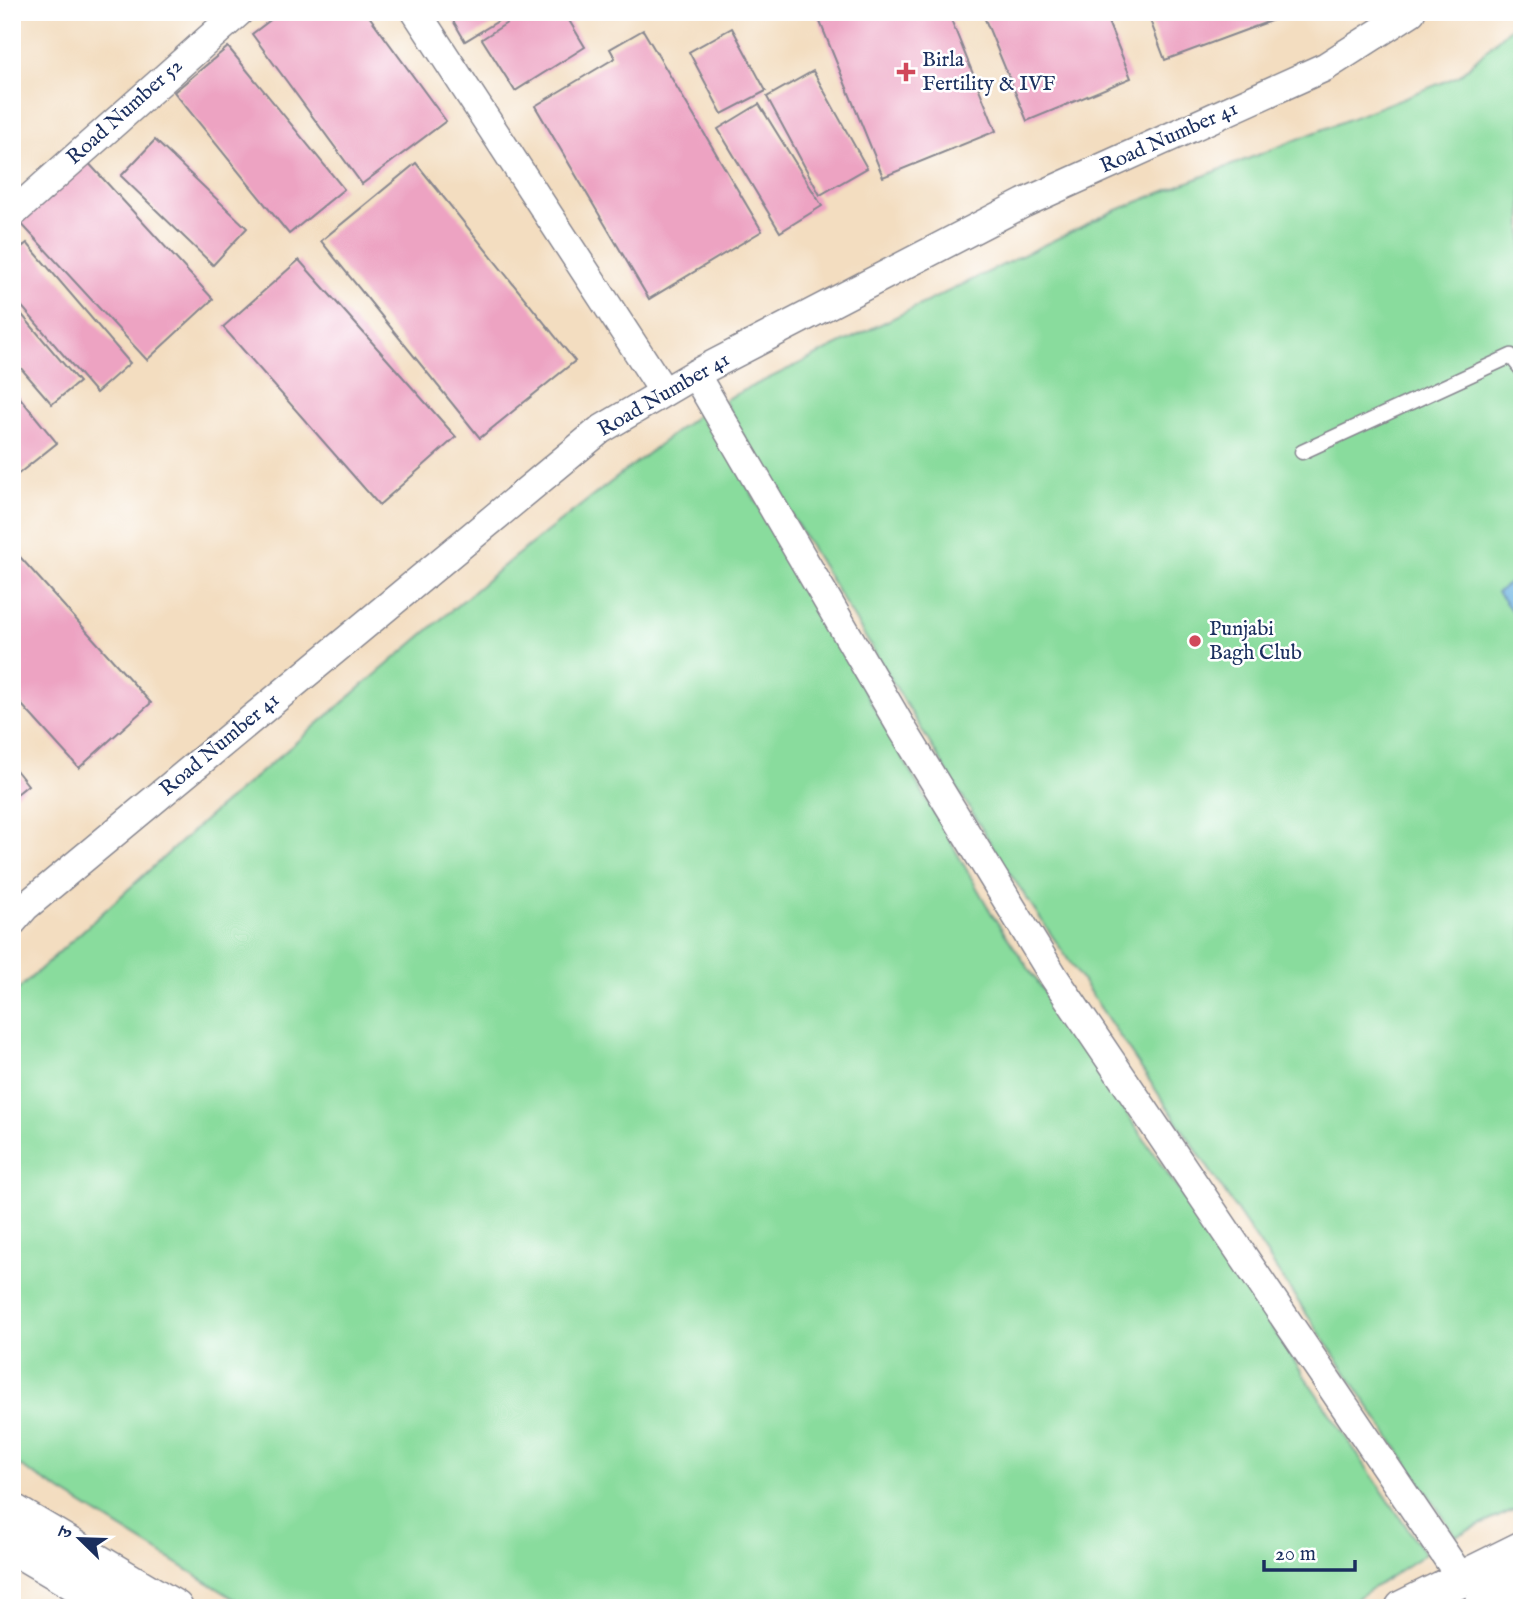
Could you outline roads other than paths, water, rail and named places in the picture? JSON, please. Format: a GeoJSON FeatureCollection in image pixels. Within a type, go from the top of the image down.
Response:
{"type":"FeatureCollection","features":[{"type":"Feature","properties":{"kind":"street","name":"Road Number 52"},"geometry":{"type":"LineString","coordinates":[[12,214],[239,12]]}},
{"type":"Feature","properties":{"kind":"street"},"geometry":{"type":"LineString","coordinates":[[416,12],[664,392]]}},
{"type":"Feature","properties":{"kind":"street","name":"Road Number 41"},"geometry":{"type":"LineString","coordinates":[[12,922],[25,907],[600,430],[695,374],[1024,203],[1325,68],[1411,12]]}},
{"type":"Feature","properties":{"kind":"street"},"geometry":{"type":"LineString","coordinates":[[695,374],[903,730],[1054,977],[1461,1578]]}},
{"type":"Feature","properties":{"kind":"street"},"geometry":{"type":"LineString","coordinates":[[12,1511],[175,1608]]}},
{"type":"Feature","properties":{"kind":"street"},"geometry":{"type":"LineString","coordinates":[[12,1546],[117,1608]]}},
{"type":"Feature","properties":{"kind":"street"},"geometry":{"type":"LineString","coordinates":[[1404,1608],[1522,1549]]}},
{"type":"Feature","properties":{"kind":"street"},"geometry":{"type":"LineString","coordinates":[[1480,1608],[1522,1587]]}},
{"type":"Feature","properties":{"kind":"lane"},"geometry":{"type":"LineString","coordinates":[[1302,452],[1511,356],[1522,370]]}},
{"type":"Feature","properties":{"kind":"water"},"geometry":{"type":"Polygon","coordinates":[[[1522,575],[1522,624],[1497,592],[1522,575]]]}},
{"type":"Feature","properties":{"kind":"place","name":"Birla Fertility & IVF"},"geometry":{"type":"Point","coordinates":[906,72]}},
{"type":"Feature","properties":{"kind":"place","name":"Punjabi Bagh Club"},"geometry":{"type":"Point","coordinates":[1195,641]}}]}
